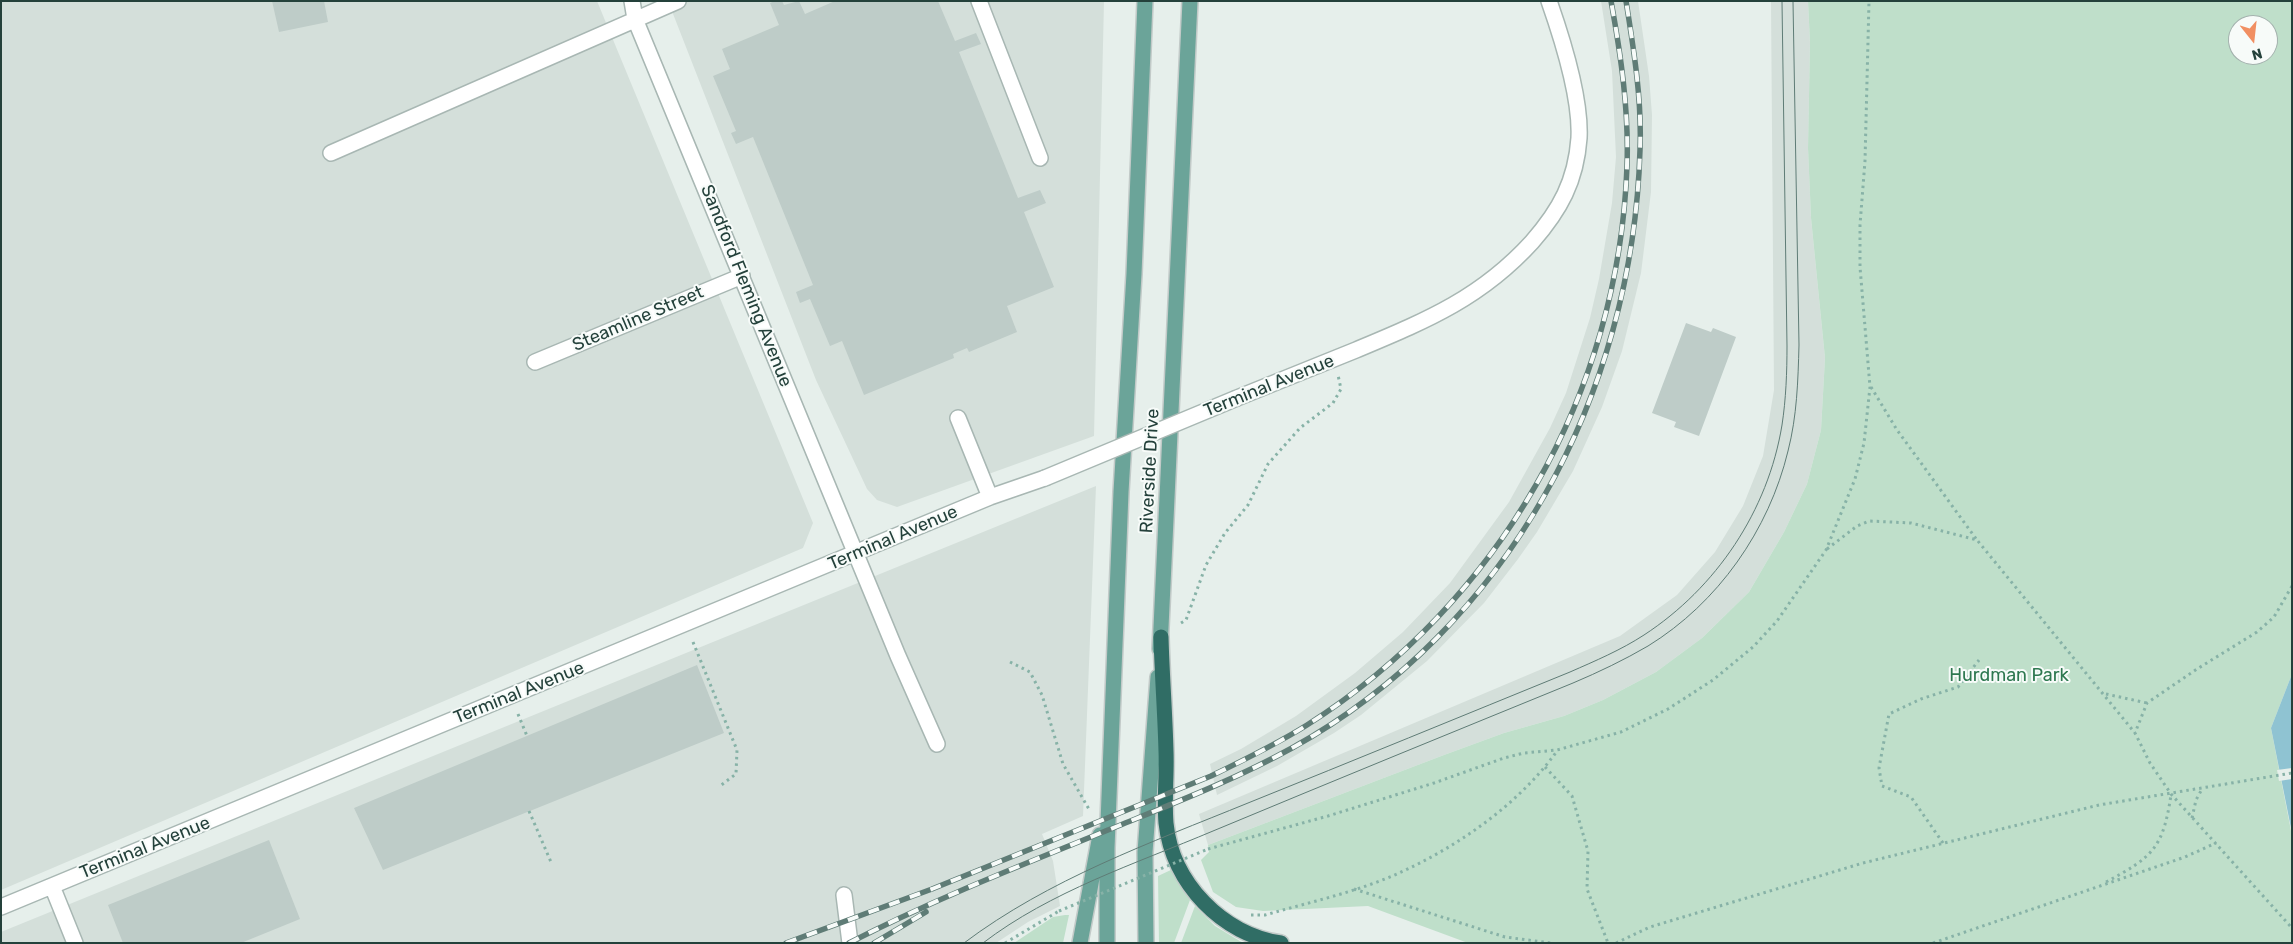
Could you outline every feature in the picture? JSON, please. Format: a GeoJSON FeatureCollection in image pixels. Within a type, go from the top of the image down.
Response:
{"type":"FeatureCollection","features":[{"type":"Feature","properties":{"kind":"highway"},"geometry":{"type":"LineString","coordinates":[[1161,637],[1166,751],[1166,824],[1178,863],[1187,881],[1215,914],[1236,929],[1281,943]]}},
{"type":"Feature","properties":{"kind":"main road","name":"Riverside Drive"},"geometry":{"type":"LineString","coordinates":[[1146,943],[1144,852],[1161,637],[1190,1]]}},
{"type":"Feature","properties":{"kind":"main road","name":"Riverside Drive"},"geometry":{"type":"LineString","coordinates":[[1107,943],[1110,782],[1121,492],[1134,274],[1144,5]]}},
{"type":"Feature","properties":{"kind":"main road"},"geometry":{"type":"LineString","coordinates":[[1080,943],[1110,782]]}},
{"type":"Feature","properties":{"kind":"street","name":"Sandford Fleming Avenue"},"geometry":{"type":"LineString","coordinates":[[622,1],[635,19]]}},
{"type":"Feature","properties":{"kind":"street","name":"Sandford Fleming Avenue"},"geometry":{"type":"LineString","coordinates":[[632,1],[635,19],[898,656],[937,744]]}},
{"type":"Feature","properties":{"kind":"street"},"geometry":{"type":"LineString","coordinates":[[332,153],[678,1]]}},
{"type":"Feature","properties":{"kind":"street"},"geometry":{"type":"LineString","coordinates":[[979,1],[1040,158]]}},
{"type":"Feature","properties":{"kind":"street","name":"Terminal Avenue"},"geometry":{"type":"LineString","coordinates":[[1,907],[990,497],[1045,478],[1334,359],[1445,311],[1476,292],[1516,259],[1548,224],[1564,199],[1574,171],[1579,136],[1568,66],[1549,1]]}},
{"type":"Feature","properties":{"kind":"street","name":"Steamline Street"},"geometry":{"type":"LineString","coordinates":[[534,362],[742,276]]}},
{"type":"Feature","properties":{"kind":"street"},"geometry":{"type":"LineString","coordinates":[[958,418],[990,497]]}},
{"type":"Feature","properties":{"kind":"street"},"geometry":{"type":"LineString","coordinates":[[52,886],[75,943]]}},
{"type":"Feature","properties":{"kind":"street"},"geometry":{"type":"LineString","coordinates":[[844,895],[850,943]]}},
{"type":"Feature","properties":{"kind":"path"},"geometry":{"type":"LineString","coordinates":[[1005,943],[1059,912],[1208,849],[1434,783],[1504,758],[1524,753],[1557,750],[1621,732],[1668,709],[1713,680],[1753,648],[1777,621],[1826,550],[1855,480],[1864,443],[1870,387],[1860,267],[1860,225],[1865,161],[1869,1]]}},
{"type":"Feature","properties":{"kind":"path"},"geometry":{"type":"LineString","coordinates":[[1181,623],[1186,620],[1206,565],[1225,533],[1248,505],[1268,464],[1300,428],[1333,403],[1341,389],[1334,359]]}},
{"type":"Feature","properties":{"kind":"path"},"geometry":{"type":"LineString","coordinates":[[1870,387],[1897,430],[1977,540],[2135,733],[2150,763],[2171,794],[2292,928]]}},
{"type":"Feature","properties":{"kind":"path"},"geometry":{"type":"LineString","coordinates":[[1826,550],[1857,526],[1869,521],[1918,524],[1977,540]]}},
{"type":"Feature","properties":{"kind":"path"},"geometry":{"type":"LineString","coordinates":[[2135,733],[2147,703],[2257,632],[2274,617],[2292,586]]}},
{"type":"Feature","properties":{"kind":"path"},"geometry":{"type":"LineString","coordinates":[[692,642],[737,750],[736,774],[720,786]]}},
{"type":"Feature","properties":{"kind":"path"},"geometry":{"type":"LineString","coordinates":[[1943,843],[1911,797],[1882,786],[1879,768],[1889,714],[1921,699],[1958,687],[1979,660]]}},
{"type":"Feature","properties":{"kind":"path"},"geometry":{"type":"LineString","coordinates":[[1010,662],[1030,672],[1042,695],[1063,764],[1090,811]]}},
{"type":"Feature","properties":{"kind":"path"},"geometry":{"type":"LineString","coordinates":[[2105,694],[2147,703]]}},
{"type":"Feature","properties":{"kind":"path"},"geometry":{"type":"LineString","coordinates":[[518,714],[527,736]]}},
{"type":"Feature","properties":{"kind":"path"},"geometry":{"type":"LineString","coordinates":[[1242,914],[1265,915],[1354,889],[1399,873],[1437,853],[1494,816],[1545,767],[1557,750]]}},
{"type":"Feature","properties":{"kind":"path"},"geometry":{"type":"LineString","coordinates":[[1545,767],[1572,796],[1588,851],[1587,889],[1608,943]]}},
{"type":"Feature","properties":{"kind":"path"},"geometry":{"type":"LineString","coordinates":[[1616,943],[1650,927],[1863,863],[2099,805],[2292,773]]}},
{"type":"Feature","properties":{"kind":"path"},"geometry":{"type":"LineString","coordinates":[[2192,818],[2196,800],[2202,789]]}},
{"type":"Feature","properties":{"kind":"path"},"geometry":{"type":"LineString","coordinates":[[2096,887],[2131,868],[2154,851],[2167,825],[2171,794]]}},
{"type":"Feature","properties":{"kind":"path"},"geometry":{"type":"LineString","coordinates":[[529,811],[551,862]]}},
{"type":"Feature","properties":{"kind":"path"},"geometry":{"type":"LineString","coordinates":[[1933,943],[2185,857],[2216,843]]}},
{"type":"Feature","properties":{"kind":"path"},"geometry":{"type":"LineString","coordinates":[[1354,889],[1505,937],[1551,943]]}},
{"type":"Feature","properties":{"kind":"shaded area"},"geometry":{"type":"Polygon","coordinates":[[[1,1],[597,1],[813,523],[803,548],[1,890],[1,1]]]}},
{"type":"Feature","properties":{"kind":"shaded area"},"geometry":{"type":"Polygon","coordinates":[[[668,1],[1104,1],[1094,436],[897,507],[877,500],[867,489],[816,380],[668,1]]]}},
{"type":"Feature","properties":{"kind":"shaded area"},"geometry":{"type":"Polygon","coordinates":[[[1601,1],[1638,1],[1649,76],[1652,115],[1651,192],[1641,273],[1622,351],[1602,407],[1573,471],[1537,532],[1518,559],[1484,603],[1427,661],[1361,715],[1334,733],[1277,766],[1217,795],[1210,764],[1241,749],[1296,716],[1355,673],[1403,632],[1450,583],[1509,502],[1550,428],[1566,393],[1590,318],[1599,279],[1612,203],[1616,157],[1612,71],[1601,1]]]}},
{"type":"Feature","properties":{"kind":"shaded area"},"geometry":{"type":"Polygon","coordinates":[[[1771,1],[1808,1],[1810,43],[1808,148],[1811,218],[1825,358],[1821,430],[1807,484],[1784,532],[1749,592],[1702,638],[1656,672],[1603,700],[1564,716],[1504,733],[1444,755],[1208,845],[1199,814],[1620,636],[1677,595],[1715,552],[1743,506],[1763,456],[1774,390],[1771,1]]]}},
{"type":"Feature","properties":{"kind":"shaded area"},"geometry":{"type":"Polygon","coordinates":[[[1096,486],[1083,816],[1042,834],[1053,861],[1060,906],[1028,922],[996,943],[1,943],[1,932],[1096,486]]]}},
{"type":"Feature","properties":{"kind":"green space","name":"Hurdman Park"},"geometry":{"type":"Polygon","coordinates":[[[1808,1],[2292,1],[2292,674],[2271,728],[2292,836],[2292,943],[1468,943],[1368,906],[1263,911],[1236,907],[1213,892],[1201,860],[1209,852],[1208,845],[1444,755],[1504,733],[1564,716],[1603,700],[1656,672],[1702,638],[1749,592],[1784,532],[1807,484],[1821,430],[1825,358],[1811,218],[1808,148],[1810,43],[1808,1]]]}},
{"type":"Feature","properties":{"kind":"green space"},"geometry":{"type":"Polygon","coordinates":[[[1173,869],[1190,900],[1174,943],[1159,943],[1158,876],[1173,869]]]}},
{"type":"Feature","properties":{"kind":"green space"},"geometry":{"type":"Polygon","coordinates":[[[1195,906],[1215,926],[1243,943],[1181,943],[1195,906]]]}},
{"type":"Feature","properties":{"kind":"green space"},"geometry":{"type":"Polygon","coordinates":[[[1069,915],[1063,943],[1014,943],[1053,917],[1069,915]]]}},
{"type":"Feature","properties":{"kind":"water"},"geometry":{"type":"Polygon","coordinates":[[[2292,674],[2292,833],[2271,728],[2292,674]]]}},
{"type":"Feature","properties":{"kind":"pier"},"geometry":{"type":"Polygon","coordinates":[[[2292,768],[2292,779],[2279,781],[2277,770],[2292,768]]]}},
{"type":"Feature","properties":{"kind":"building"},"geometry":{"type":"Polygon","coordinates":[[[272,1],[324,1],[328,22],[279,32],[272,1]]]}},
{"type":"Feature","properties":{"kind":"building"},"geometry":{"type":"Polygon","coordinates":[[[782,1],[784,5],[799,1],[805,14],[835,1],[938,1],[955,41],[976,33],[981,44],[959,52],[1018,198],[1040,190],[1046,203],[1024,212],[1054,287],[1007,306],[1017,332],[969,352],[967,348],[953,354],[954,358],[864,395],[842,341],[830,346],[810,299],[800,303],[796,292],[813,285],[753,137],[736,144],[731,133],[736,131],[713,76],[730,69],[722,49],[779,25],[770,3],[782,1]]]}},
{"type":"Feature","properties":{"kind":"building"},"geometry":{"type":"Polygon","coordinates":[[[1686,323],[1711,332],[1713,328],[1736,337],[1699,436],[1674,427],[1676,422],[1652,413],[1686,323]]]}},
{"type":"Feature","properties":{"kind":"building"},"geometry":{"type":"Polygon","coordinates":[[[697,665],[724,733],[383,870],[354,808],[697,665]]]}},
{"type":"Feature","properties":{"kind":"building"},"geometry":{"type":"Polygon","coordinates":[[[269,840],[300,919],[241,943],[123,943],[108,905],[269,840]]]}},
{"type":"Feature","properties":{"kind":"tram line"},"geometry":{"type":"LineString","coordinates":[[964,943],[1030,900],[1101,864],[1570,672],[1617,650],[1644,635],[1670,616],[1716,571],[1735,545],[1765,487],[1775,457],[1782,425],[1786,386],[1787,346],[1782,1]]}},
{"type":"Feature","properties":{"kind":"tram line"},"geometry":{"type":"LineString","coordinates":[[983,943],[1037,908],[1094,880],[1611,666],[1648,646],[1673,629],[1718,586],[1754,536],[1768,509],[1788,451],[1795,412],[1799,345],[1793,1]]}},
{"type":"Feature","properties":{"kind":"railway"},"geometry":{"type":"LineString","coordinates":[[786,943],[932,889],[1211,776],[1248,758],[1307,725],[1376,675],[1437,618],[1491,554],[1536,485],[1573,410],[1601,332],[1619,250],[1627,166],[1624,83],[1611,1]]}},
{"type":"Feature","properties":{"kind":"railway"},"geometry":{"type":"LineString","coordinates":[[849,943],[982,881],[1206,790],[1292,748],[1369,698],[1437,638],[1495,570],[1544,496],[1584,415],[1613,329],[1632,241],[1640,150],[1639,94],[1626,1]]}},
{"type":"Feature","properties":{"kind":"railway"},"geometry":{"type":"LineString","coordinates":[[874,943],[926,912]]}}]}
